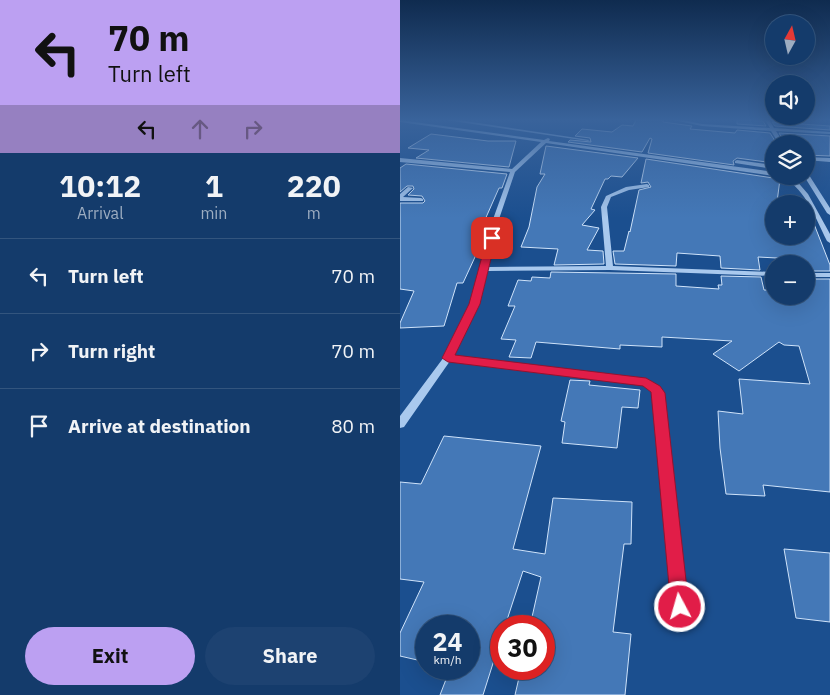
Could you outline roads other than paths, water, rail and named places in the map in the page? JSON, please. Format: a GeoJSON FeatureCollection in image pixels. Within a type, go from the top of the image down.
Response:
{"type":"FeatureCollection","features":[{"type":"Feature","properties":{"kind":"street"},"geometry":{"type":"LineString","coordinates":[[400,424],[448,358],[474,304],[485,269],[495,222],[513,171],[533,152]]}},
{"type":"Feature","properties":{"kind":"street"},"geometry":{"type":"LineString","coordinates":[[625,152],[765,173]]}},
{"type":"Feature","properties":{"kind":"street"},"geometry":{"type":"LineString","coordinates":[[668,152],[707,158]]}},
{"type":"Feature","properties":{"kind":"street"},"geometry":{"type":"LineString","coordinates":[[815,159],[830,160]]}},
{"type":"Feature","properties":{"kind":"street"},"geometry":{"type":"LineString","coordinates":[[400,160],[513,171]]}},
{"type":"Feature","properties":{"kind":"street"},"geometry":{"type":"LineString","coordinates":[[727,161],[765,166]]}},
{"type":"Feature","properties":{"kind":"street"},"geometry":{"type":"LineString","coordinates":[[799,185],[830,241]]}},
{"type":"Feature","properties":{"kind":"street"},"geometry":{"type":"LineString","coordinates":[[812,185],[830,213]]}},
{"type":"Feature","properties":{"kind":"street"},"geometry":{"type":"LineString","coordinates":[[610,268],[604,207],[609,196],[628,188],[647,186]]}},
{"type":"Feature","properties":{"kind":"street"},"geometry":{"type":"LineString","coordinates":[[400,198],[410,188]]}},
{"type":"Feature","properties":{"kind":"street"},"geometry":{"type":"LineString","coordinates":[[400,198],[421,200]]}},
{"type":"Feature","properties":{"kind":"street"},"geometry":{"type":"LineString","coordinates":[[485,269],[610,268],[765,274]]}},
{"type":"Feature","properties":{"kind":"street"},"geometry":{"type":"LineString","coordinates":[[815,275],[830,276]]}},
{"type":"Feature","properties":{"kind":"street"},"geometry":{"type":"LineString","coordinates":[[448,358],[646,382],[656,389],[659,393],[680,607]]}}]}
